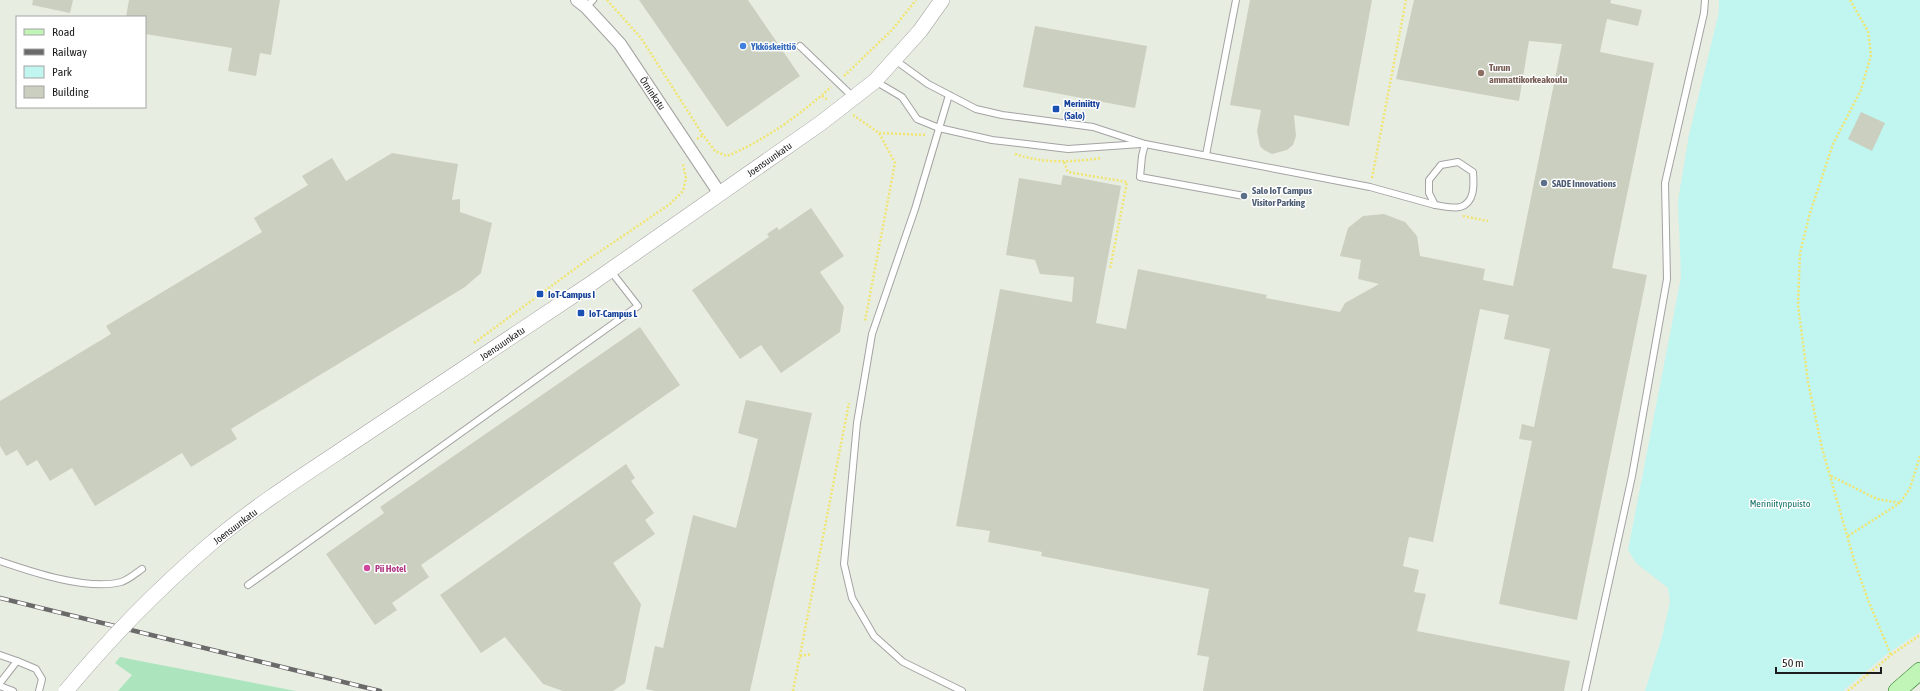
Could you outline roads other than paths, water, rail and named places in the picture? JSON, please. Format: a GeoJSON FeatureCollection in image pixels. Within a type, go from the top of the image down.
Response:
{"type":"FeatureCollection","features":[{"type":"Feature","properties":{"kind":"main road"},"geometry":{"type":"LineString","coordinates":[[1897,691],[1920,671]]}},
{"type":"Feature","properties":{"kind":"street","name":"Joensuunkatu"},"geometry":{"type":"LineString","coordinates":[[66,691],[101,649],[160,589],[204,550],[276,494],[610,270],[842,108],[875,81],[920,31],[942,0]]}},
{"type":"Feature","properties":{"kind":"street","name":"Örninkatu"},"geometry":{"type":"LineString","coordinates":[[585,2],[620,44],[720,194]]}},
{"type":"Feature","properties":{"kind":"lane"},"geometry":{"type":"LineString","coordinates":[[1206,155],[1236,0]]}},
{"type":"Feature","properties":{"kind":"lane"},"geometry":{"type":"LineString","coordinates":[[1585,691],[1632,476],[1665,287],[1665,183],[1686,97],[1704,13],[1705,0]]}},
{"type":"Feature","properties":{"kind":"lane"},"geometry":{"type":"LineString","coordinates":[[800,46],[854,99]]}},
{"type":"Feature","properties":{"kind":"lane"},"geometry":{"type":"LineString","coordinates":[[894,59],[928,84],[976,109],[1002,115],[1093,127],[1145,144],[1370,187],[1435,205],[1459,208],[1469,202],[1474,188],[1473,172],[1458,162],[1441,165],[1429,180],[1429,193],[1435,205]]}},
{"type":"Feature","properties":{"kind":"lane"},"geometry":{"type":"LineString","coordinates":[[875,81],[902,97],[917,119],[939,128],[992,140],[1068,149],[1145,144]]}},
{"type":"Feature","properties":{"kind":"lane"},"geometry":{"type":"LineString","coordinates":[[949,95],[915,209],[872,334],[857,423],[844,564],[852,598],[874,636],[903,662],[962,691]]}},
{"type":"Feature","properties":{"kind":"lane"},"geometry":{"type":"LineString","coordinates":[[1145,144],[1142,156],[1140,178],[1244,196]]}},
{"type":"Feature","properties":{"kind":"lane"},"geometry":{"type":"LineString","coordinates":[[248,585],[638,306],[610,270]]}},
{"type":"Feature","properties":{"kind":"lane"},"geometry":{"type":"LineString","coordinates":[[0,561],[39,574],[99,585],[122,582],[142,569]]}},
{"type":"Feature","properties":{"kind":"lane"},"geometry":{"type":"LineString","coordinates":[[0,654],[36,670],[42,679],[40,691]]}},
{"type":"Feature","properties":{"kind":"lane"},"geometry":{"type":"LineString","coordinates":[[0,683],[17,662]]}},
{"type":"Feature","properties":{"kind":"lane"},"geometry":{"type":"LineString","coordinates":[[0,686],[13,691]]}},
{"type":"Feature","properties":{"kind":"railway"},"geometry":{"type":"LineString","coordinates":[[0,598],[380,691]]}},
{"type":"Feature","properties":{"kind":"place","name":"Ykköskeittiö"},"geometry":{"type":"Point","coordinates":[743,46]}},
{"type":"Feature","properties":{"kind":"place","name":"Turun ammattikorkeakoulu"},"geometry":{"type":"Point","coordinates":[1481,73]}},
{"type":"Feature","properties":{"kind":"place","name":"Meriniitty (Salo)"},"geometry":{"type":"Point","coordinates":[1056,109]}},
{"type":"Feature","properties":{"kind":"place","name":"SADE Innovations"},"geometry":{"type":"Point","coordinates":[1544,183]}},
{"type":"Feature","properties":{"kind":"place","name":"Salo IoT Campus Visitor Parking"},"geometry":{"type":"Point","coordinates":[1244,196]}},
{"type":"Feature","properties":{"kind":"place","name":"IoT-Campus I"},"geometry":{"type":"Point","coordinates":[540,294]}},
{"type":"Feature","properties":{"kind":"place","name":"IoT-Campus L"},"geometry":{"type":"Point","coordinates":[581,313]}},
{"type":"Feature","properties":{"kind":"place","name":"Pii Hotel"},"geometry":{"type":"Point","coordinates":[367,568]}},
{"type":"Feature","properties":{"kind":"park label","name":"Meriniitynpuisto"},"geometry":{"type":"Point","coordinates":[1780,503]}}]}
